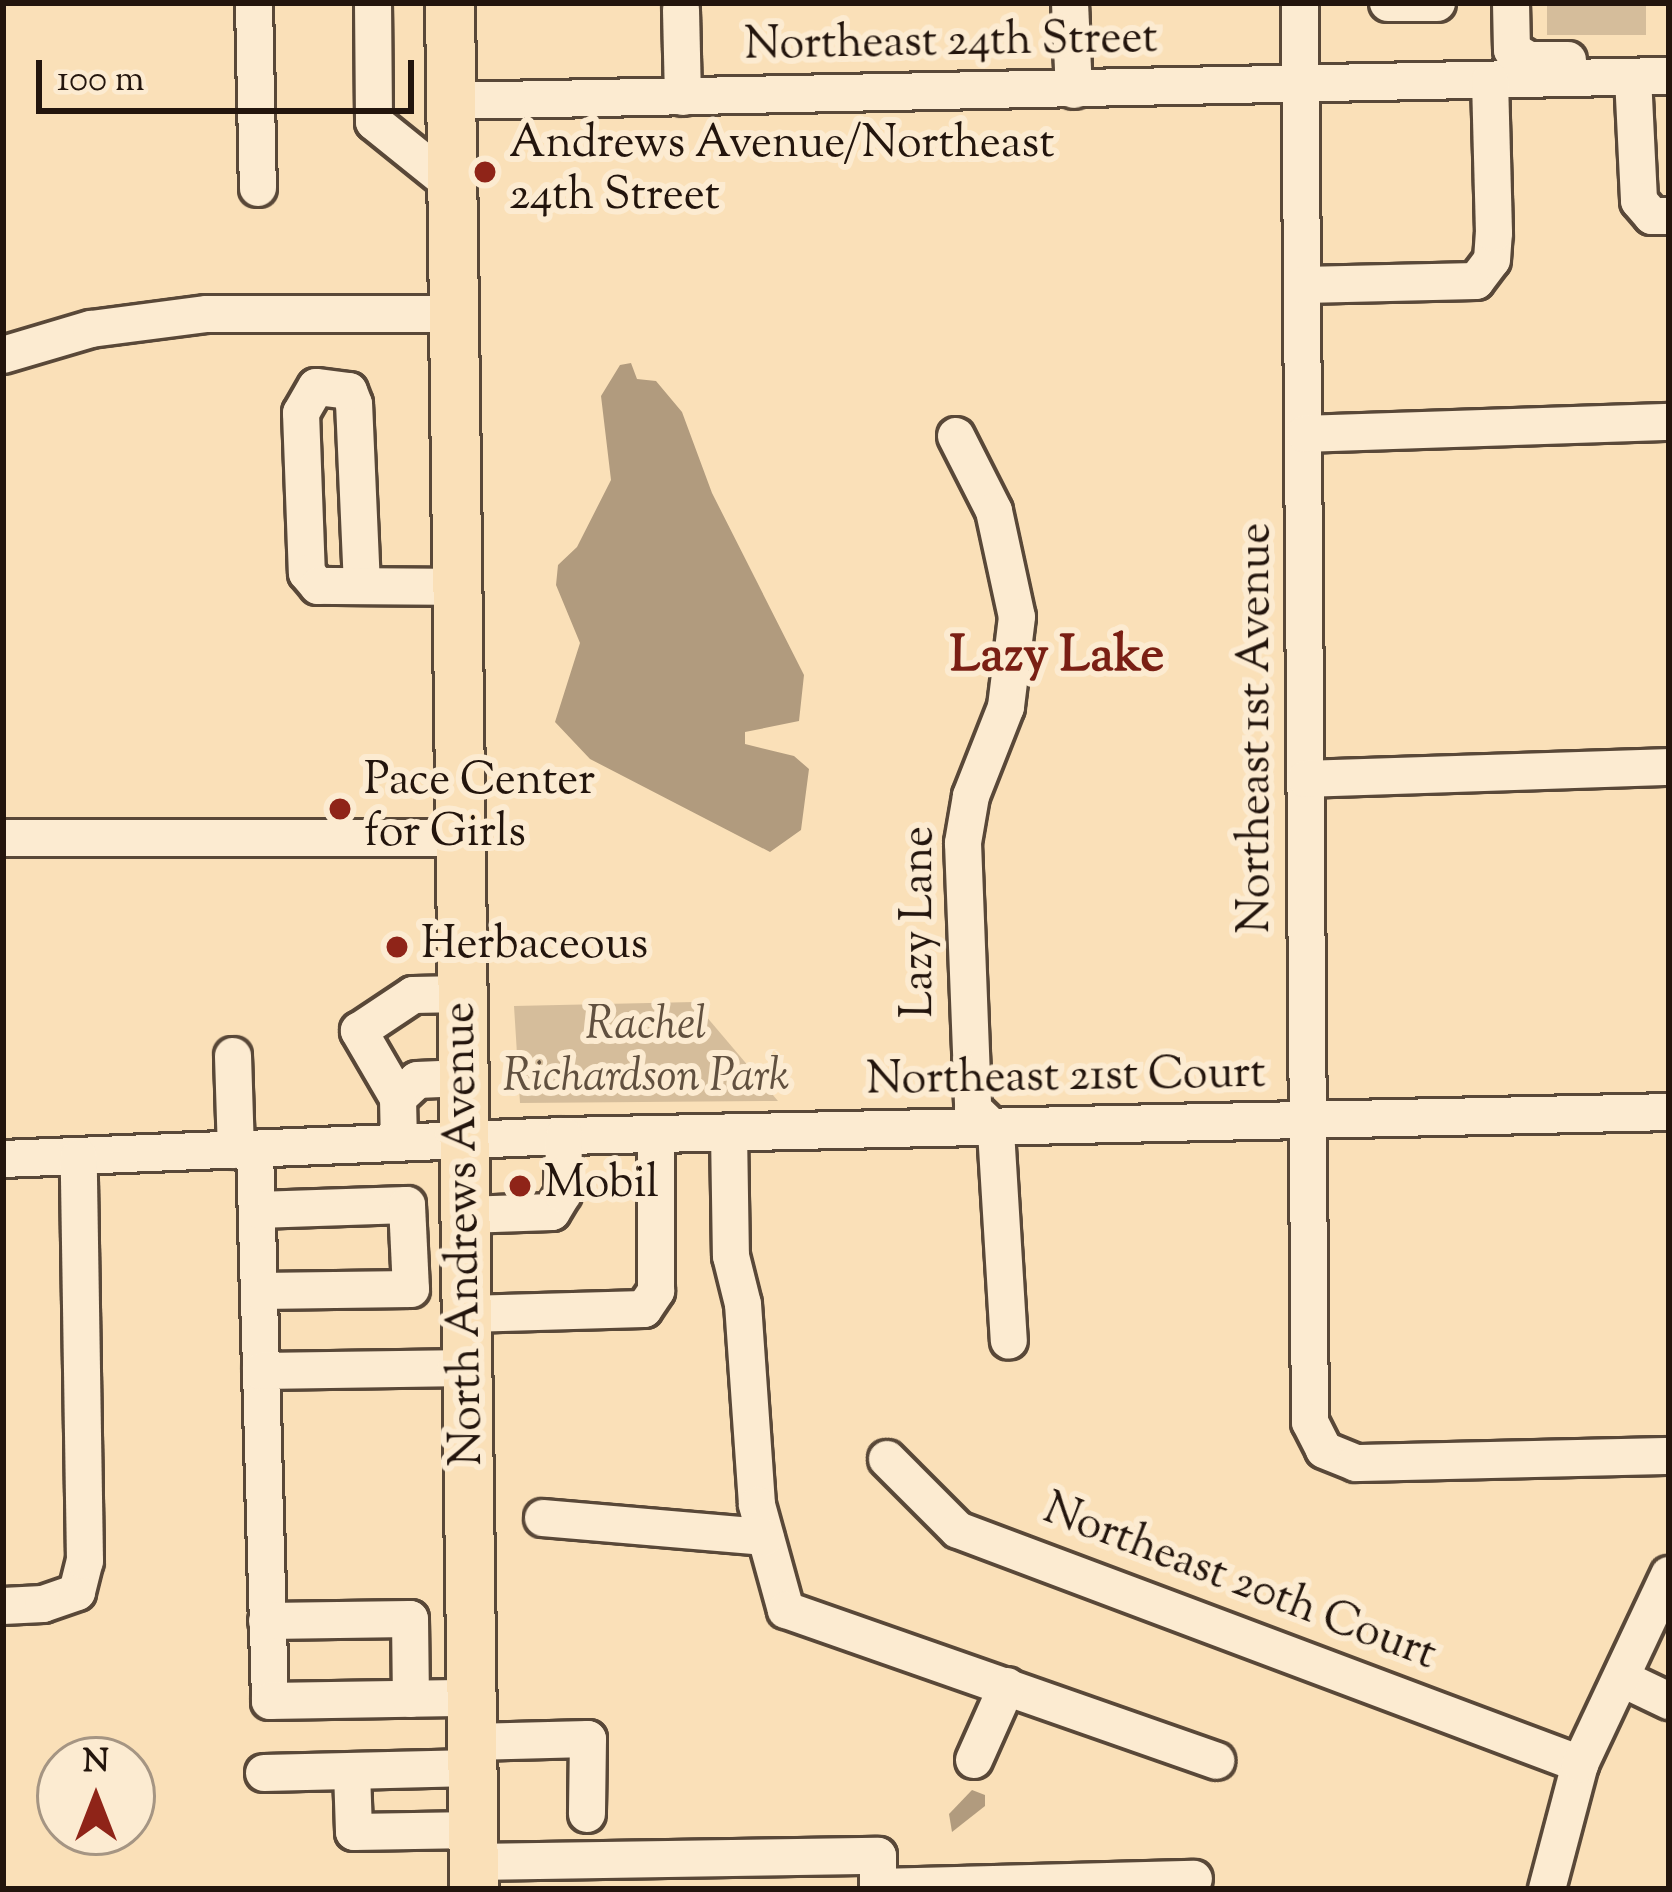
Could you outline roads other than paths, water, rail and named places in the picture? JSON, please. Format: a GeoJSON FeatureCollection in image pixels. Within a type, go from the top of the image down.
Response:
{"type":"FeatureCollection","features":[{"type":"Feature","properties":{"kind":"main road","name":"North Andrews Avenue"},"geometry":{"type":"LineString","coordinates":[[450,3],[474,1860]]}},
{"type":"Feature","properties":{"kind":"street"},"geometry":{"type":"LineString","coordinates":[[254,3],[258,188]]}},
{"type":"Feature","properties":{"kind":"street"},"geometry":{"type":"LineString","coordinates":[[373,3],[374,122],[452,185]]}},
{"type":"Feature","properties":{"kind":"street"},"geometry":{"type":"LineString","coordinates":[[1070,3],[1074,90]]}},
{"type":"Feature","properties":{"kind":"street","name":"Northeast 1st Avenue"},"geometry":{"type":"LineString","coordinates":[[1300,3],[1310,1422],[1324,1450],[1356,1462],[1669,1456]]}},
{"type":"Feature","properties":{"kind":"street"},"geometry":{"type":"LineString","coordinates":[[1388,3],[1437,3]]}},
{"type":"Feature","properties":{"kind":"street"},"geometry":{"type":"LineString","coordinates":[[1510,3],[1513,50],[1529,60],[1582,60],[1583,78]]}},
{"type":"Feature","properties":{"kind":"street"},"geometry":{"type":"LineString","coordinates":[[681,10],[683,97]]}},
{"type":"Feature","properties":{"kind":"street"},"geometry":{"type":"LineString","coordinates":[[1651,76],[1639,201],[1652,217],[1669,216]]}},
{"type":"Feature","properties":{"kind":"street","name":"Northeast 24th Street"},"geometry":{"type":"LineString","coordinates":[[451,101],[1651,76]]}},
{"type":"Feature","properties":{"kind":"street"},"geometry":{"type":"LineString","coordinates":[[1303,285],[1476,281],[1492,260],[1490,81]]}},
{"type":"Feature","properties":{"kind":"street"},"geometry":{"type":"LineString","coordinates":[[3,355],[91,328],[207,314],[454,314]]}},
{"type":"Feature","properties":{"kind":"street"},"geometry":{"type":"LineString","coordinates":[[362,586],[354,404],[349,391],[316,387],[301,413],[307,573],[318,586],[458,587]]}},
{"type":"Feature","properties":{"kind":"street"},"geometry":{"type":"LineString","coordinates":[[1305,434],[1669,422]]}},
{"type":"Feature","properties":{"kind":"street","name":"Lazy Lane"},"geometry":{"type":"LineString","coordinates":[[956,436],[994,511],[1017,616],[1006,707],[970,796],[963,843],[973,1108],[996,1131]]}},
{"type":"Feature","properties":{"kind":"street"},"geometry":{"type":"LineString","coordinates":[[1306,779],[1669,767]]}},
{"type":"Feature","properties":{"kind":"street"},"geometry":{"type":"LineString","coordinates":[[3,838],[460,838]]}},
{"type":"Feature","properties":{"kind":"street"},"geometry":{"type":"LineString","coordinates":[[399,1143],[398,1098],[359,1031],[413,995],[463,994]]}},
{"type":"Feature","properties":{"kind":"street"},"geometry":{"type":"LineString","coordinates":[[233,1056],[257,1210],[270,1701],[411,1699],[472,1736]]}},
{"type":"Feature","properties":{"kind":"street"},"geometry":{"type":"LineString","coordinates":[[398,1098],[417,1080],[464,1078]]}},
{"type":"Feature","properties":{"kind":"street","name":"Northeast 21st Court"},"geometry":{"type":"LineString","coordinates":[[3,1159],[564,1136],[996,1131],[1669,1112]]}},
{"type":"Feature","properties":{"kind":"street"},"geometry":{"type":"LineString","coordinates":[[996,1131],[1010,1341]]}},
{"type":"Feature","properties":{"kind":"street"},"geometry":{"type":"LineString","coordinates":[[729,1132],[731,1256],[743,1304],[765,1537],[786,1610],[1216,1761]]}},
{"type":"Feature","properties":{"kind":"street"},"geometry":{"type":"LineString","coordinates":[[467,1314],[644,1309],[656,1292],[656,1135]]}},
{"type":"Feature","properties":{"kind":"street"},"geometry":{"type":"LineString","coordinates":[[465,1215],[552,1211],[563,1194],[564,1136]]}},
{"type":"Feature","properties":{"kind":"street"},"geometry":{"type":"LineString","coordinates":[[3,1606],[44,1604],[77,1592],[85,1561],[79,1157]]}},
{"type":"Feature","properties":{"kind":"street"},"geometry":{"type":"LineString","coordinates":[[257,1210],[407,1205],[410,1288],[259,1291]]}},
{"type":"Feature","properties":{"kind":"street"},"geometry":{"type":"LineString","coordinates":[[261,1370],[468,1368]]}},
{"type":"Feature","properties":{"kind":"street","name":"Northeast 20th Court"},"geometry":{"type":"LineString","coordinates":[[887,1459],[958,1529],[1580,1764]]}},
{"type":"Feature","properties":{"kind":"street"},"geometry":{"type":"LineString","coordinates":[[544,1518],[765,1537]]}},
{"type":"Feature","properties":{"kind":"street"},"geometry":{"type":"LineString","coordinates":[[1546,1889],[1580,1764],[1623,1679],[1656,1645],[1669,1575]]}},
{"type":"Feature","properties":{"kind":"street"},"geometry":{"type":"LineString","coordinates":[[267,1621],[410,1619],[411,1699]]}},
{"type":"Feature","properties":{"kind":"street"},"geometry":{"type":"LineString","coordinates":[[1623,1679],[1669,1701]]}},
{"type":"Feature","properties":{"kind":"street"},"geometry":{"type":"LineString","coordinates":[[974,1760],[1007,1686]]}},
{"type":"Feature","properties":{"kind":"street"},"geometry":{"type":"LineString","coordinates":[[264,1774],[352,1771],[472,1736],[588,1739],[586,1814]]}},
{"type":"Feature","properties":{"kind":"street"},"geometry":{"type":"LineString","coordinates":[[352,1771],[354,1832],[474,1860],[878,1877],[1194,1879]]}},
{"type":"Feature","properties":{"kind":"place","name":"Andrews Avenue/Northeast 24th Street"},"geometry":{"type":"Point","coordinates":[485,172]}},
{"type":"Feature","properties":{"kind":"place","name":"Pace Center for Girls"},"geometry":{"type":"Point","coordinates":[340,809]}},
{"type":"Feature","properties":{"kind":"place","name":"Herbaceous"},"geometry":{"type":"Point","coordinates":[397,947]}},
{"type":"Feature","properties":{"kind":"place","name":"Mobil"},"geometry":{"type":"Point","coordinates":[520,1186]}},
{"type":"Feature","properties":{"kind":"district","name":"Lazy Lake"},"geometry":{"type":"Point","coordinates":[1057,658]}},
{"type":"Feature","properties":{"kind":"park label","name":"Rachel Richardson Park"},"geometry":{"type":"Point","coordinates":[646,1053]}}]}
